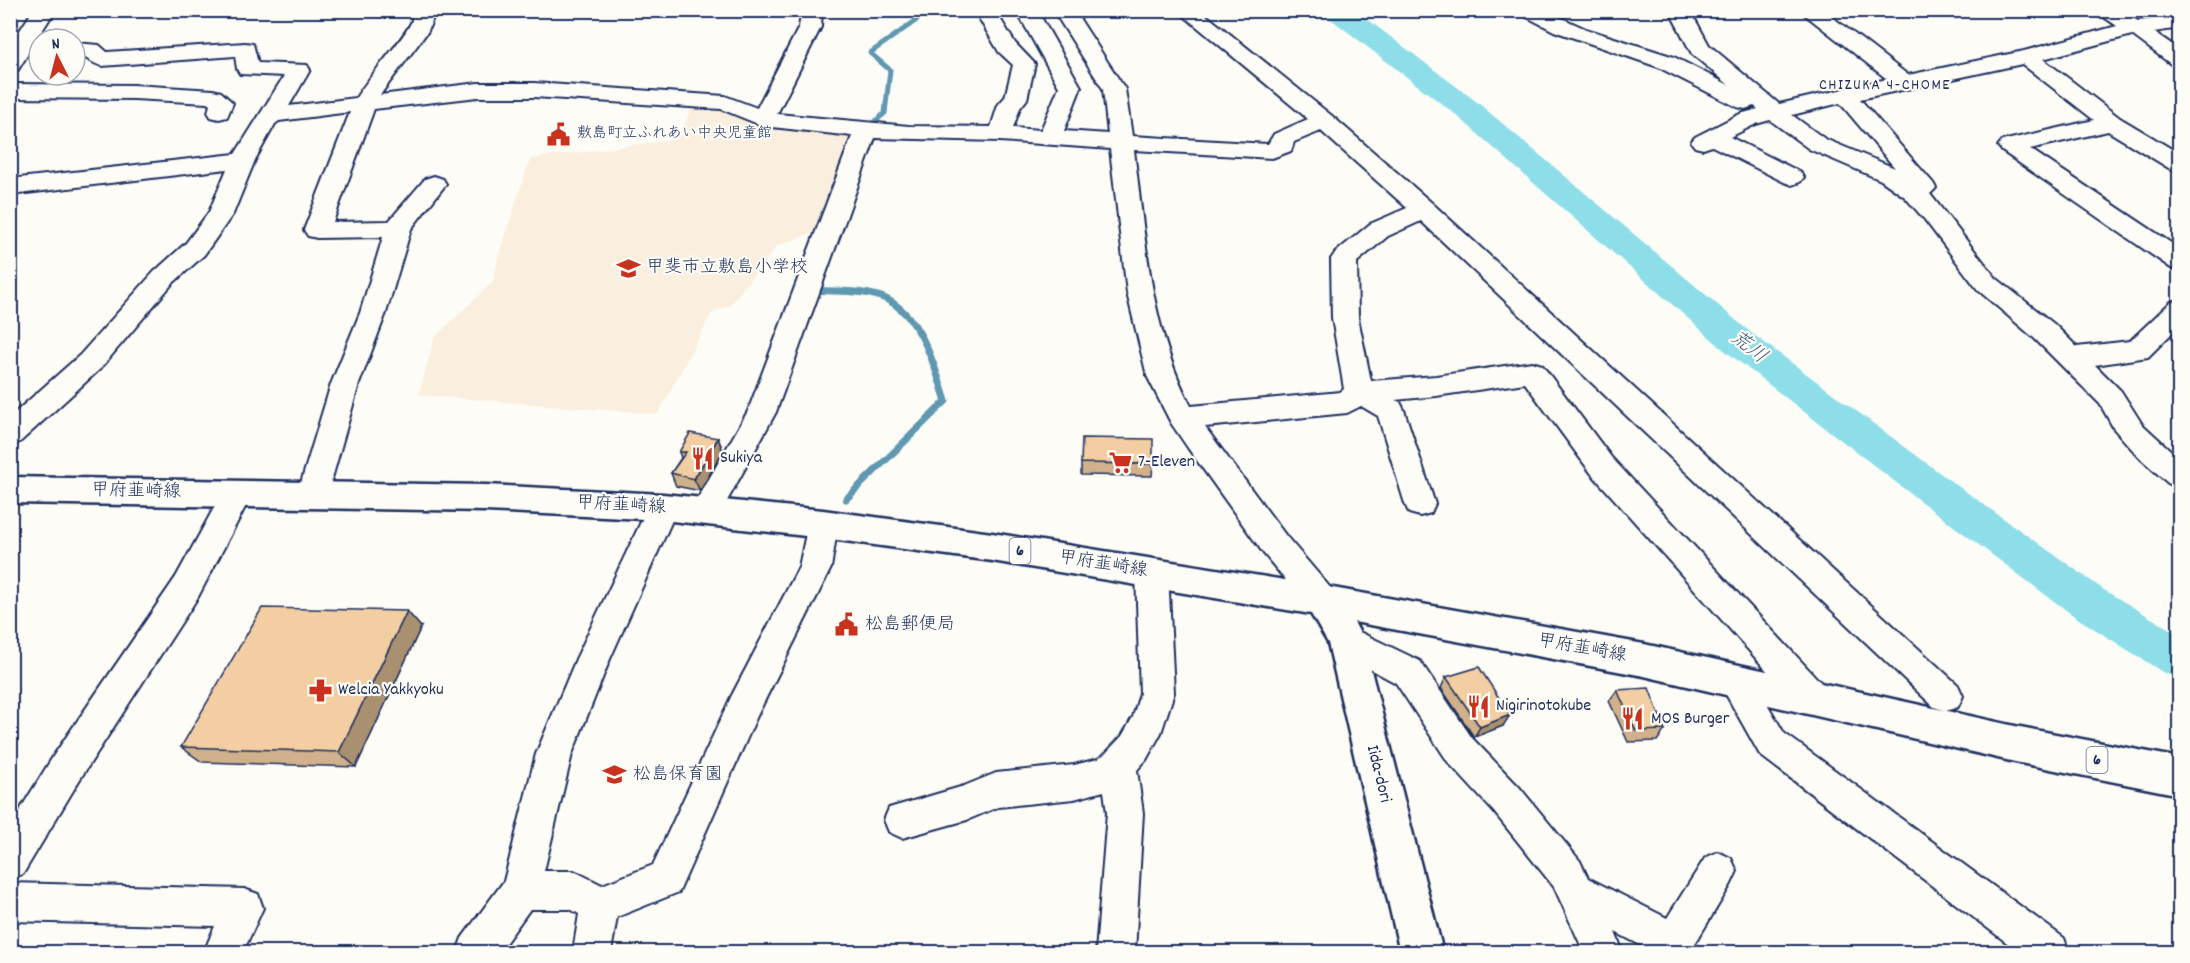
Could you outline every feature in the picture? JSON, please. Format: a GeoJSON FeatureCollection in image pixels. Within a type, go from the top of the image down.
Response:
{"type":"FeatureCollection","features":[{"type":"Feature","properties":{"kind":"main road","name":"甲府韮崎線"},"geometry":{"type":"LineString","coordinates":[[10,490],[486,498],[663,507],[823,524],[1152,572],[1644,660],[2014,744],[2180,777]]}},
{"type":"Feature","properties":{"kind":"main road","name":"Iida-dori"},"geometry":{"type":"LineString","coordinates":[[1322,601],[1345,639],[1421,952]]}},
{"type":"Feature","properties":{"kind":"street"},"geometry":{"type":"LineString","coordinates":[[23,54],[37,19],[45,10]]}},
{"type":"Feature","properties":{"kind":"street"},"geometry":{"type":"LineString","coordinates":[[398,229],[317,230],[365,105],[383,73],[417,31],[422,20],[421,10]]}},
{"type":"Feature","properties":{"kind":"street"},"geometry":{"type":"LineString","coordinates":[[763,119],[810,27],[812,10]]}},
{"type":"Feature","properties":{"kind":"street"},"geometry":{"type":"LineString","coordinates":[[984,10],[1007,47],[1024,64],[1016,99],[1009,105],[1000,134]]}},
{"type":"Feature","properties":{"kind":"street"},"geometry":{"type":"LineString","coordinates":[[1026,10],[1070,87],[1050,137]]}},
{"type":"Feature","properties":{"kind":"street"},"geometry":{"type":"LineString","coordinates":[[1063,10],[1112,85],[1140,293],[1161,376],[1184,418],[1275,545],[1322,601]]}},
{"type":"Feature","properties":{"kind":"street"},"geometry":{"type":"LineString","coordinates":[[1187,10],[1324,121],[1424,210],[1946,696]]}},
{"type":"Feature","properties":{"kind":"street"},"geometry":{"type":"LineString","coordinates":[[1528,10],[1559,27],[1667,63],[1753,106],[1774,112]]}},
{"type":"Feature","properties":{"kind":"street"},"geometry":{"type":"LineString","coordinates":[[1679,10],[1700,49],[1798,132],[1817,144],[1889,175],[1914,192],[1934,214],[1987,284],[2044,331],[2111,398],[2117,412],[2133,435],[2180,476]]}},
{"type":"Feature","properties":{"kind":"street"},"geometry":{"type":"LineString","coordinates":[[1809,10],[1904,82]]}},
{"type":"Feature","properties":{"kind":"street"},"geometry":{"type":"LineString","coordinates":[[2104,10],[2135,28],[2180,60]]}},
{"type":"Feature","properties":{"kind":"street"},"geometry":{"type":"LineString","coordinates":[[1792,177],[1707,140],[1748,119],[1774,112],[2026,57],[2135,28],[2180,21]]}},
{"type":"Feature","properties":{"kind":"street"},"geometry":{"type":"LineString","coordinates":[[10,434],[90,362],[164,278],[195,249],[221,214],[243,160],[299,70],[248,69],[244,49],[102,59],[91,50],[87,50]]}},
{"type":"Feature","properties":{"kind":"street"},"geometry":{"type":"LineString","coordinates":[[2026,57],[2112,123],[2180,165]]}},
{"type":"Feature","properties":{"kind":"street"},"geometry":{"type":"LineString","coordinates":[[1069,90],[1112,85]]}},
{"type":"Feature","properties":{"kind":"street"},"geometry":{"type":"LineString","coordinates":[[273,115],[478,90],[534,90],[725,103],[763,119],[866,130],[1000,134],[1272,151],[1283,146],[1282,139],[1324,121]]}},
{"type":"Feature","properties":{"kind":"street"},"geometry":{"type":"LineString","coordinates":[[10,91],[134,92],[213,97],[222,103],[219,112]]}},
{"type":"Feature","properties":{"kind":"street"},"geometry":{"type":"LineString","coordinates":[[1845,95],[1927,191],[1914,192]]}},
{"type":"Feature","properties":{"kind":"street"},"geometry":{"type":"LineString","coordinates":[[2112,123],[2010,146],[2180,262]]}},
{"type":"Feature","properties":{"kind":"street"},"geometry":{"type":"LineString","coordinates":[[705,512],[762,412],[866,130]]}},
{"type":"Feature","properties":{"kind":"street"},"geometry":{"type":"LineString","coordinates":[[10,187],[243,160]]}},
{"type":"Feature","properties":{"kind":"street"},"geometry":{"type":"LineString","coordinates":[[312,496],[345,384],[373,313],[398,229],[402,220],[434,183]]}},
{"type":"Feature","properties":{"kind":"street"},"geometry":{"type":"LineString","coordinates":[[1420,504],[1390,411],[1359,392],[1345,318],[1344,259],[1379,230],[1424,210]]}},
{"type":"Feature","properties":{"kind":"street"},"geometry":{"type":"LineString","coordinates":[[2070,358],[2138,350],[2180,309]]}},
{"type":"Feature","properties":{"kind":"street"},"geometry":{"type":"LineString","coordinates":[[1184,418],[1347,402],[1359,392],[1436,386],[1532,372],[1601,465],[1813,698]]}},
{"type":"Feature","properties":{"kind":"street"},"geometry":{"type":"LineString","coordinates":[[10,861],[67,767],[187,587],[237,494]]}},
{"type":"Feature","properties":{"kind":"street"},"geometry":{"type":"LineString","coordinates":[[476,952],[521,890],[554,754],[593,659],[663,507]]}},
{"type":"Feature","properties":{"kind":"street"},"geometry":{"type":"LineString","coordinates":[[600,905],[666,879],[743,708],[815,568],[823,524]]}},
{"type":"Feature","properties":{"kind":"street"},"geometry":{"type":"LineString","coordinates":[[902,820],[967,803],[996,790],[1074,782],[1106,774],[1119,765],[1134,748],[1149,722],[1158,693],[1152,572]]}},
{"type":"Feature","properties":{"kind":"street"},"geometry":{"type":"LineString","coordinates":[[1345,639],[1407,672],[1460,750],[1515,809],[1567,874],[1604,952]]}},
{"type":"Feature","properties":{"kind":"street"},"geometry":{"type":"LineString","coordinates":[[1735,680],[1772,744],[2050,952]]}},
{"type":"Feature","properties":{"kind":"street"},"geometry":{"type":"LineString","coordinates":[[1115,952],[1125,813],[1119,765]]}},
{"type":"Feature","properties":{"kind":"street"},"geometry":{"type":"LineString","coordinates":[[1575,891],[1674,942],[1718,871]]}},
{"type":"Feature","properties":{"kind":"street"},"geometry":{"type":"LineString","coordinates":[[521,890],[574,890],[600,905]]}},
{"type":"Feature","properties":{"kind":"street"},"geometry":{"type":"LineString","coordinates":[[10,902],[244,908],[223,952]]}},
{"type":"Feature","properties":{"kind":"street"},"geometry":{"type":"LineString","coordinates":[[592,952],[600,905]]}},
{"type":"Feature","properties":{"kind":"shaded area","name":"甲斐市立敷島小学校"},"geometry":{"type":"Polygon","coordinates":[[[694,102],[763,119],[866,130],[830,226],[777,246],[730,305],[712,313],[658,414],[419,395],[434,338],[493,282],[499,254],[530,159],[678,139],[694,102]]]}},
{"type":"Feature","properties":{"kind":"building"},"geometry":{"type":"Polygon","coordinates":[[[690,433],[718,438],[694,479],[671,473],[686,452],[679,452],[690,433]]]}},
{"type":"Feature","properties":{"kind":"building"},"geometry":{"type":"Polygon","coordinates":[[[1082,438],[1153,439],[1153,464],[1081,463],[1082,438]]]}},
{"type":"Feature","properties":{"kind":"building"},"geometry":{"type":"Polygon","coordinates":[[[262,608],[407,611],[339,752],[181,747],[262,608]]]}},
{"type":"Feature","properties":{"kind":"building"},"geometry":{"type":"Polygon","coordinates":[[[1479,667],[1510,715],[1480,727],[1446,677],[1479,667]]]}},
{"type":"Feature","properties":{"kind":"building"},"geometry":{"type":"Polygon","coordinates":[[[1649,688],[1665,730],[1636,731],[1617,690],[1649,688]]]}},
{"type":"Feature","properties":{"kind":"waterway"},"geometry":{"type":"LineString","coordinates":[[866,129],[885,113],[890,70],[870,53],[931,10]]}},
{"type":"Feature","properties":{"kind":"waterway","name":"荒川"},"geometry":{"type":"LineString","coordinates":[[1337,10],[1466,108],[1737,341],[1934,490],[2089,603],[2180,659]]}},
{"type":"Feature","properties":{"kind":"waterway"},"geometry":{"type":"LineString","coordinates":[[812,290],[869,294],[886,299],[898,307],[909,317],[925,344],[946,401],[846,499]]}},
{"type":"Feature","properties":{"kind":"place","name":"敷島町立ふれあい中央児童館"},"geometry":{"type":"Point","coordinates":[559,134]}},
{"type":"Feature","properties":{"kind":"place","name":"甲斐市立敷島小学校"},"geometry":{"type":"Point","coordinates":[628,268]}},
{"type":"Feature","properties":{"kind":"place","name":"Sukiya"},"geometry":{"type":"Point","coordinates":[702,458]}},
{"type":"Feature","properties":{"kind":"place","name":"7-Eleven"},"geometry":{"type":"Point","coordinates":[1120,462]}},
{"type":"Feature","properties":{"kind":"place","name":"松島郵便局"},"geometry":{"type":"Point","coordinates":[847,625]}},
{"type":"Feature","properties":{"kind":"place","name":"Welcia Yakkyoku"},"geometry":{"type":"Point","coordinates":[320,690]}},
{"type":"Feature","properties":{"kind":"place","name":"Nigirinotokube"},"geometry":{"type":"Point","coordinates":[1478,706]}},
{"type":"Feature","properties":{"kind":"place","name":"MOS Burger"},"geometry":{"type":"Point","coordinates":[1633,719]}},
{"type":"Feature","properties":{"kind":"place","name":"松島保育園"},"geometry":{"type":"Point","coordinates":[615,775]}},
{"type":"Feature","properties":{"kind":"district","name":"CHIZUKA 4-CHOME"},"geometry":{"type":"Point","coordinates":[1885,85]}}]}
